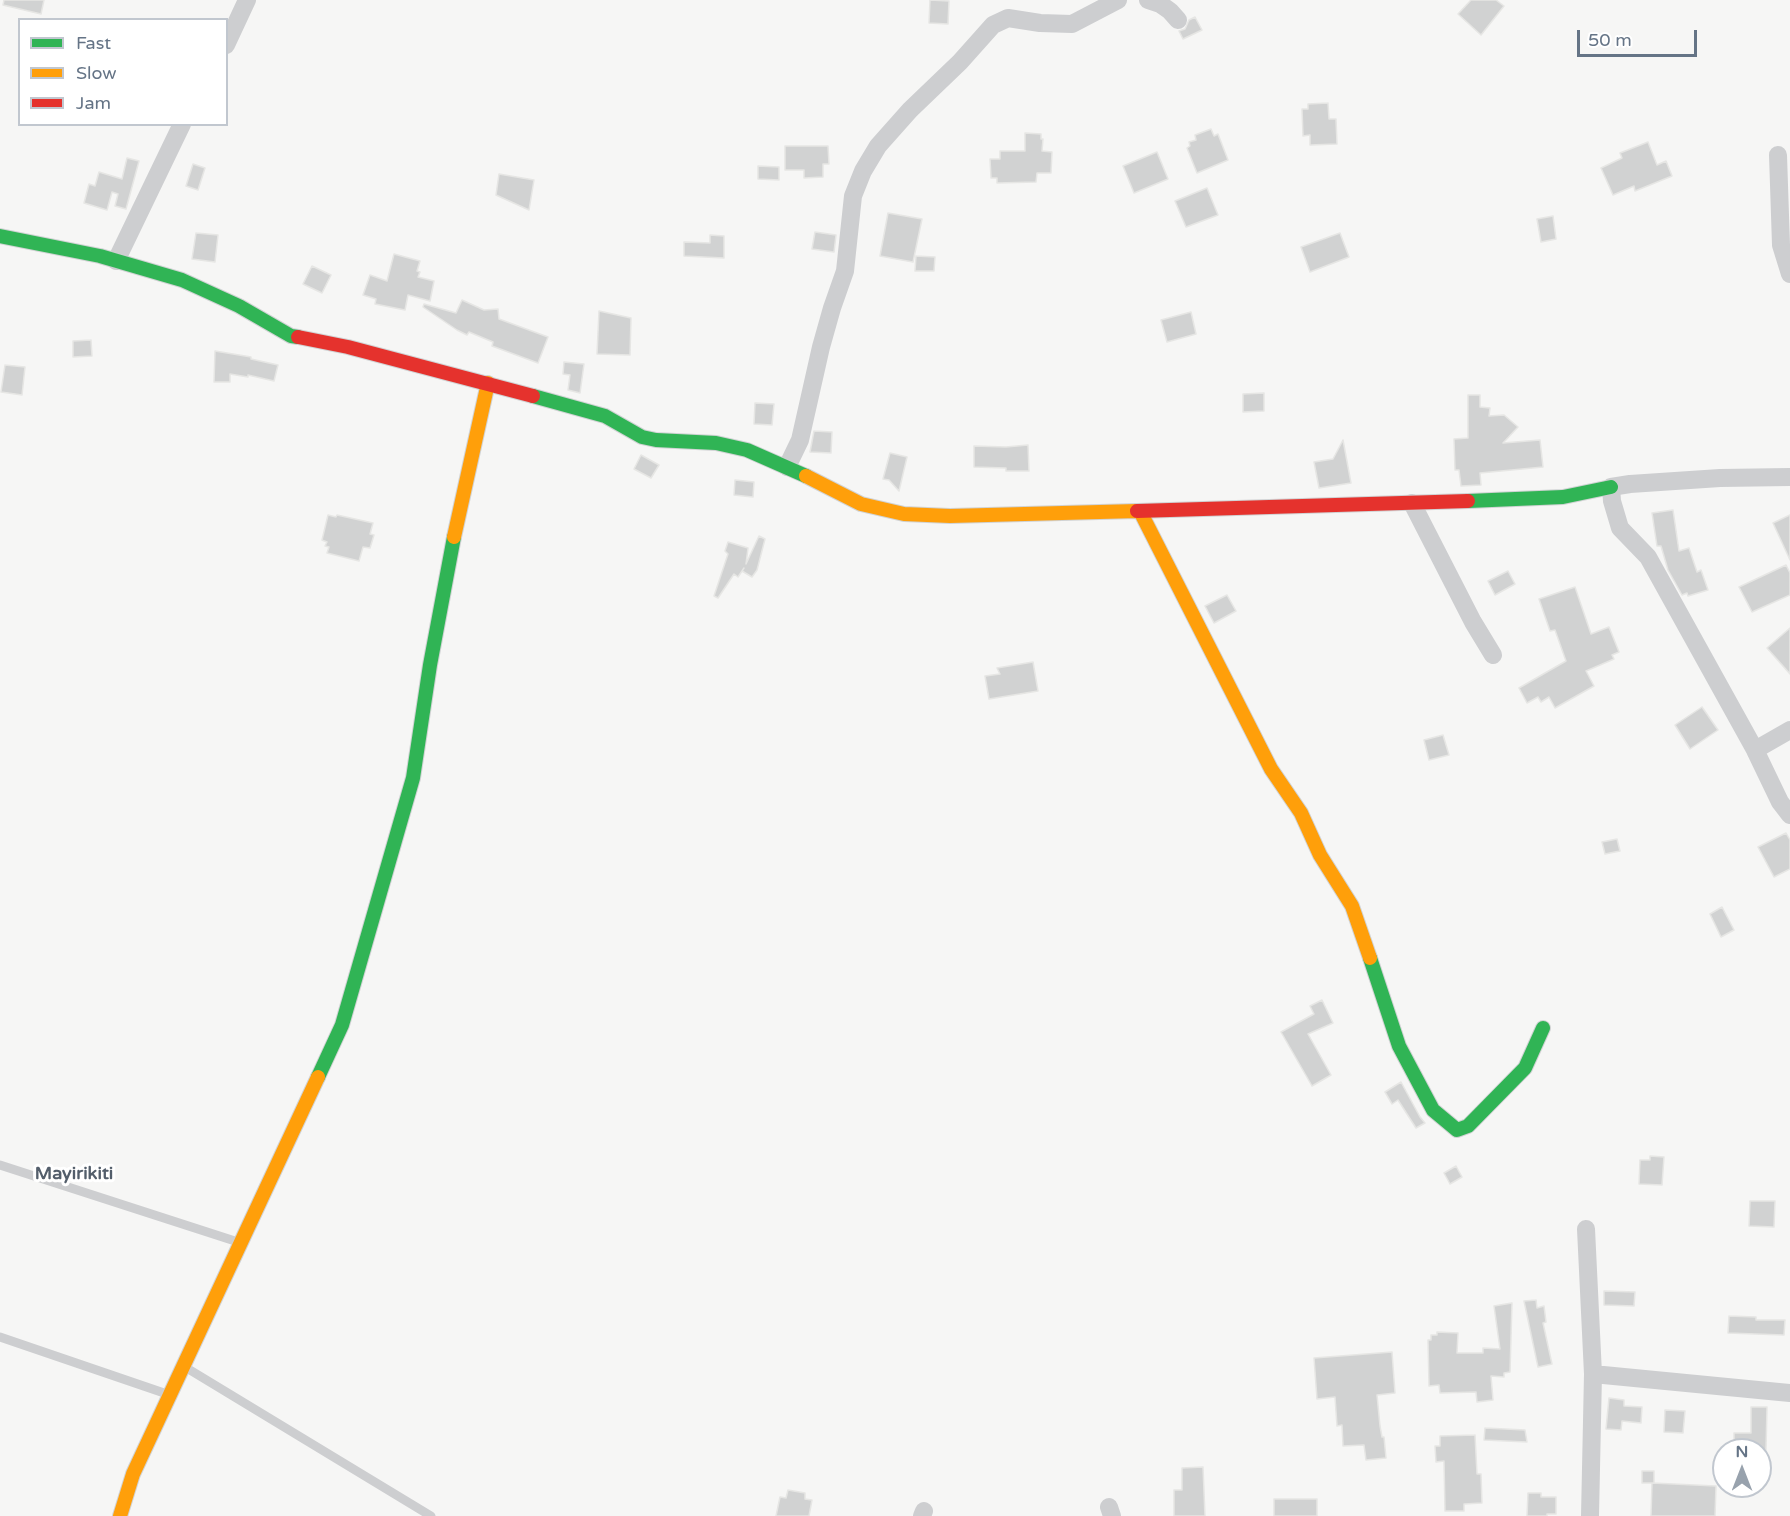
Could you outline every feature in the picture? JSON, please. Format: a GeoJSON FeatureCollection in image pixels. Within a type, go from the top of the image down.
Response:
{"type":"FeatureCollection","features":[{"type":"Feature","properties":{"kind":"street"},"geometry":{"type":"LineString","coordinates":[[228,41],[247,0]]}},
{"type":"Feature","properties":{"kind":"street"},"geometry":{"type":"LineString","coordinates":[[787,467],[800,441],[821,347],[845,271],[853,196],[863,171],[878,146],[910,110],[960,62],[993,26],[1008,18],[1040,23],[1072,24],[1118,0]]}},
{"type":"Feature","properties":{"kind":"street"},"geometry":{"type":"LineString","coordinates":[[1148,0],[1160,4],[1178,20]]}},
{"type":"Feature","properties":{"kind":"street"},"geometry":{"type":"LineString","coordinates":[[116,261],[181,126]]}},
{"type":"Feature","properties":{"kind":"street"},"geometry":{"type":"LineString","coordinates":[[1778,155],[1781,245],[1790,274]]}},
{"type":"Feature","properties":{"kind":"street"},"geometry":{"type":"LineString","coordinates":[[0,236],[116,261],[182,280],[239,306],[291,336],[348,347],[605,416],[642,437],[656,440],[728,444],[787,467],[861,504],[904,514],[950,516],[1563,497],[1630,484],[1720,478],[1790,477]]}},
{"type":"Feature","properties":{"kind":"street"},"geometry":{"type":"LineString","coordinates":[[120,1516],[133,1474],[338,1036],[346,1014],[412,778],[447,571],[488,383]]}},
{"type":"Feature","properties":{"kind":"street"},"geometry":{"type":"LineString","coordinates":[[1611,487],[1612,501],[1620,528],[1648,557],[1755,750],[1780,801],[1790,815]]}},
{"type":"Feature","properties":{"kind":"street"},"geometry":{"type":"LineString","coordinates":[[1412,503],[1473,622],[1493,655]]}},
{"type":"Feature","properties":{"kind":"street"},"geometry":{"type":"LineString","coordinates":[[1140,511],[1271,770],[1301,813],[1320,855],[1352,906],[1400,1046],[1432,1110],[1457,1130],[1468,1126],[1525,1068],[1543,1028]]}},
{"type":"Feature","properties":{"kind":"street"},"geometry":{"type":"LineString","coordinates":[[1755,750],[1790,730]]}},
{"type":"Feature","properties":{"kind":"street"},"geometry":{"type":"LineString","coordinates":[[1586,1229],[1593,1374],[1590,1516]]}},
{"type":"Feature","properties":{"kind":"street"},"geometry":{"type":"LineString","coordinates":[[1593,1374],[1790,1393]]}},
{"type":"Feature","properties":{"kind":"lane"},"geometry":{"type":"LineString","coordinates":[[0,1165],[240,1243]]}},
{"type":"Feature","properties":{"kind":"lane"},"geometry":{"type":"LineString","coordinates":[[0,1337],[170,1395]]}},
{"type":"Feature","properties":{"kind":"lane"},"geometry":{"type":"LineString","coordinates":[[183,1365],[431,1516]]}},
{"type":"Feature","properties":{"kind":"building"},"geometry":{"type":"Polygon","coordinates":[[[4,0],[44,0],[41,14],[3,5],[4,0]]]}},
{"type":"Feature","properties":{"kind":"building"},"geometry":{"type":"Polygon","coordinates":[[[930,0],[949,1],[948,24],[929,23],[930,0]]]}},
{"type":"Feature","properties":{"kind":"building"},"geometry":{"type":"Polygon","coordinates":[[[1471,0],[1496,0],[1504,6],[1481,35],[1458,14],[1471,0]]]}},
{"type":"Feature","properties":{"kind":"building"},"geometry":{"type":"Polygon","coordinates":[[[1195,17],[1202,30],[1183,39],[1179,31],[1185,29],[1189,20],[1195,17]]]}},
{"type":"Feature","properties":{"kind":"building"},"geometry":{"type":"Polygon","coordinates":[[[1328,103],[1329,119],[1336,119],[1337,144],[1310,145],[1310,135],[1303,136],[1302,109],[1308,109],[1308,104],[1328,103]]]}},
{"type":"Feature","properties":{"kind":"building"},"geometry":{"type":"Polygon","coordinates":[[[1211,129],[1214,136],[1218,134],[1228,160],[1197,173],[1187,148],[1190,146],[1189,142],[1196,140],[1195,135],[1211,129]]]}},
{"type":"Feature","properties":{"kind":"building"},"geometry":{"type":"Polygon","coordinates":[[[1025,133],[1041,134],[1042,151],[1052,152],[1051,173],[1037,173],[1036,182],[997,183],[997,178],[991,178],[990,159],[1000,159],[1000,151],[1025,151],[1025,133]]]}},
{"type":"Feature","properties":{"kind":"building"},"geometry":{"type":"Polygon","coordinates":[[[1648,142],[1657,165],[1666,161],[1672,176],[1635,191],[1634,186],[1613,195],[1601,168],[1622,158],[1620,153],[1648,142]]]}},
{"type":"Feature","properties":{"kind":"building"},"geometry":{"type":"Polygon","coordinates":[[[785,146],[828,146],[829,164],[823,164],[823,177],[804,178],[804,170],[785,170],[785,146]]]}},
{"type":"Feature","properties":{"kind":"building"},"geometry":{"type":"Polygon","coordinates":[[[1157,152],[1168,179],[1134,193],[1123,166],[1157,152]]]}},
{"type":"Feature","properties":{"kind":"building"},"geometry":{"type":"Polygon","coordinates":[[[127,158],[139,161],[126,209],[115,206],[118,194],[112,192],[107,210],[84,203],[89,184],[95,186],[99,172],[122,179],[127,158]]]}},
{"type":"Feature","properties":{"kind":"building"},"geometry":{"type":"Polygon","coordinates":[[[193,164],[205,168],[198,190],[186,186],[193,164]]]}},
{"type":"Feature","properties":{"kind":"building"},"geometry":{"type":"Polygon","coordinates":[[[758,166],[779,167],[779,180],[758,179],[758,166]]]}},
{"type":"Feature","properties":{"kind":"building"},"geometry":{"type":"Polygon","coordinates":[[[499,174],[534,180],[529,210],[496,195],[499,174]]]}},
{"type":"Feature","properties":{"kind":"building"},"geometry":{"type":"Polygon","coordinates":[[[1207,188],[1218,215],[1186,227],[1175,201],[1207,188]]]}},
{"type":"Feature","properties":{"kind":"building"},"geometry":{"type":"Polygon","coordinates":[[[888,213],[922,219],[913,262],[880,256],[888,213]]]}},
{"type":"Feature","properties":{"kind":"building"},"geometry":{"type":"Polygon","coordinates":[[[1553,216],[1556,239],[1541,242],[1537,219],[1553,216]]]}},
{"type":"Feature","properties":{"kind":"building"},"geometry":{"type":"Polygon","coordinates":[[[815,232],[836,235],[834,252],[812,249],[815,232]]]}},
{"type":"Feature","properties":{"kind":"building"},"geometry":{"type":"Polygon","coordinates":[[[196,233],[218,235],[215,262],[192,259],[196,233]]]}},
{"type":"Feature","properties":{"kind":"building"},"geometry":{"type":"Polygon","coordinates":[[[1340,233],[1349,257],[1310,272],[1301,247],[1340,233]]]}},
{"type":"Feature","properties":{"kind":"building"},"geometry":{"type":"Polygon","coordinates":[[[710,235],[724,236],[724,258],[684,256],[684,242],[710,243],[710,235]]]}},
{"type":"Feature","properties":{"kind":"building"},"geometry":{"type":"Polygon","coordinates":[[[394,254],[420,261],[418,277],[434,281],[430,301],[408,295],[405,310],[375,304],[376,299],[363,295],[370,275],[387,281],[394,254]]]}},
{"type":"Feature","properties":{"kind":"building"},"geometry":{"type":"Polygon","coordinates":[[[916,256],[935,257],[934,271],[915,271],[916,256]]]}},
{"type":"Feature","properties":{"kind":"building"},"geometry":{"type":"Polygon","coordinates":[[[312,266],[331,275],[322,293],[303,284],[312,266]]]}},
{"type":"Feature","properties":{"kind":"building"},"geometry":{"type":"Polygon","coordinates":[[[462,300],[484,310],[498,309],[499,319],[548,337],[538,363],[492,346],[493,342],[469,332],[467,335],[423,307],[424,304],[456,313],[462,300]]]}},
{"type":"Feature","properties":{"kind":"building"},"geometry":{"type":"Polygon","coordinates":[[[599,311],[631,318],[630,355],[597,354],[599,311]]]}},
{"type":"Feature","properties":{"kind":"building"},"geometry":{"type":"Polygon","coordinates":[[[1191,312],[1196,334],[1167,342],[1161,320],[1191,312]]]}},
{"type":"Feature","properties":{"kind":"building"},"geometry":{"type":"Polygon","coordinates":[[[91,340],[92,356],[73,357],[73,341],[91,340]]]}},
{"type":"Feature","properties":{"kind":"building"},"geometry":{"type":"Polygon","coordinates":[[[215,351],[251,357],[251,359],[278,365],[274,381],[248,375],[248,377],[230,374],[230,382],[214,382],[215,351]]]}},
{"type":"Feature","properties":{"kind":"building"},"geometry":{"type":"Polygon","coordinates":[[[564,362],[584,364],[580,393],[568,390],[570,375],[563,374],[564,362]]]}},
{"type":"Feature","properties":{"kind":"building"},"geometry":{"type":"Polygon","coordinates":[[[5,365],[25,367],[22,395],[1,392],[5,365]]]}},
{"type":"Feature","properties":{"kind":"building"},"geometry":{"type":"Polygon","coordinates":[[[1264,393],[1264,411],[1243,412],[1243,394],[1264,393]]]}},
{"type":"Feature","properties":{"kind":"building"},"geometry":{"type":"Polygon","coordinates":[[[1468,395],[1480,395],[1480,407],[1490,408],[1489,416],[1504,415],[1518,427],[1503,443],[1540,440],[1543,467],[1480,473],[1481,485],[1461,486],[1459,470],[1455,470],[1454,439],[1468,438],[1468,395]]]}},
{"type":"Feature","properties":{"kind":"building"},"geometry":{"type":"Polygon","coordinates":[[[755,403],[774,404],[772,425],[754,424],[755,403]]]}},
{"type":"Feature","properties":{"kind":"building"},"geometry":{"type":"Polygon","coordinates":[[[814,431],[832,432],[831,453],[810,452],[814,431]]]}},
{"type":"Feature","properties":{"kind":"building"},"geometry":{"type":"Polygon","coordinates":[[[1343,440],[1351,483],[1319,488],[1314,462],[1333,459],[1343,440]]]}},
{"type":"Feature","properties":{"kind":"building"},"geometry":{"type":"Polygon","coordinates":[[[1028,445],[1029,471],[974,467],[974,446],[1028,445]]]}},
{"type":"Feature","properties":{"kind":"building"},"geometry":{"type":"Polygon","coordinates":[[[890,453],[907,457],[899,491],[889,480],[883,479],[890,453]]]}},
{"type":"Feature","properties":{"kind":"building"},"geometry":{"type":"Polygon","coordinates":[[[641,455],[659,465],[651,478],[634,469],[641,455]]]}},
{"type":"Feature","properties":{"kind":"building"},"geometry":{"type":"Polygon","coordinates":[[[735,480],[754,482],[753,497],[734,495],[735,480]]]}},
{"type":"Feature","properties":{"kind":"building"},"geometry":{"type":"Polygon","coordinates":[[[1673,510],[1679,551],[1689,548],[1697,572],[1701,570],[1708,590],[1688,596],[1687,593],[1682,595],[1668,570],[1661,546],[1657,546],[1652,513],[1673,510]]]}},
{"type":"Feature","properties":{"kind":"building"},"geometry":{"type":"Polygon","coordinates":[[[328,515],[373,523],[370,534],[374,535],[370,548],[363,547],[359,561],[327,553],[329,547],[325,546],[327,542],[322,540],[328,515]]]}},
{"type":"Feature","properties":{"kind":"building"},"geometry":{"type":"Polygon","coordinates":[[[1790,515],[1790,560],[1773,523],[1790,515]]]}},
{"type":"Feature","properties":{"kind":"building"},"geometry":{"type":"Polygon","coordinates":[[[759,536],[765,539],[757,570],[752,577],[742,571],[738,577],[734,574],[718,598],[714,596],[728,554],[725,551],[728,542],[748,548],[746,564],[759,536]]]}},
{"type":"Feature","properties":{"kind":"building"},"geometry":{"type":"Polygon","coordinates":[[[1786,565],[1790,573],[1790,595],[1752,612],[1739,587],[1786,565]]]}},
{"type":"Feature","properties":{"kind":"building"},"geometry":{"type":"Polygon","coordinates":[[[1508,571],[1515,584],[1495,595],[1488,581],[1508,571]]]}},
{"type":"Feature","properties":{"kind":"building"},"geometry":{"type":"Polygon","coordinates":[[[1575,587],[1591,634],[1609,627],[1619,652],[1612,655],[1614,659],[1586,671],[1594,686],[1555,708],[1549,697],[1541,702],[1538,697],[1527,703],[1519,688],[1566,661],[1555,630],[1550,631],[1539,599],[1575,587]]]}},
{"type":"Feature","properties":{"kind":"building"},"geometry":{"type":"Polygon","coordinates":[[[1227,595],[1236,611],[1214,623],[1205,606],[1227,595]]]}},
{"type":"Feature","properties":{"kind":"building"},"geometry":{"type":"Polygon","coordinates":[[[1790,628],[1790,674],[1767,648],[1790,628]]]}},
{"type":"Feature","properties":{"kind":"building"},"geometry":{"type":"Polygon","coordinates":[[[1033,662],[1038,691],[989,699],[985,676],[1000,674],[997,668],[1033,662]]]}},
{"type":"Feature","properties":{"kind":"building"},"geometry":{"type":"Polygon","coordinates":[[[1702,707],[1718,730],[1690,749],[1675,725],[1702,707]]]}},
{"type":"Feature","properties":{"kind":"building"},"geometry":{"type":"Polygon","coordinates":[[[1443,735],[1449,755],[1429,760],[1424,740],[1443,735]]]}},
{"type":"Feature","properties":{"kind":"building"},"geometry":{"type":"Polygon","coordinates":[[[1786,833],[1790,840],[1790,869],[1774,877],[1758,847],[1786,833]]]}},
{"type":"Feature","properties":{"kind":"building"},"geometry":{"type":"Polygon","coordinates":[[[1617,839],[1620,851],[1605,854],[1602,842],[1617,839]]]}},
{"type":"Feature","properties":{"kind":"building"},"geometry":{"type":"Polygon","coordinates":[[[1722,907],[1734,930],[1721,937],[1710,914],[1722,907]]]}},
{"type":"Feature","properties":{"kind":"building"},"geometry":{"type":"Polygon","coordinates":[[[1322,1000],[1333,1023],[1308,1034],[1331,1075],[1312,1086],[1281,1032],[1314,1014],[1310,1006],[1322,1000]]]}},
{"type":"Feature","properties":{"kind":"building"},"geometry":{"type":"Polygon","coordinates":[[[1401,1082],[1425,1123],[1416,1128],[1398,1100],[1392,1104],[1385,1092],[1401,1082]]]}},
{"type":"Feature","properties":{"kind":"building"},"geometry":{"type":"Polygon","coordinates":[[[1650,1156],[1664,1157],[1662,1185],[1639,1184],[1640,1160],[1650,1160],[1650,1156]]]}},
{"type":"Feature","properties":{"kind":"building"},"geometry":{"type":"Polygon","coordinates":[[[1456,1166],[1462,1177],[1450,1184],[1444,1173],[1456,1166]]]}},
{"type":"Feature","properties":{"kind":"building"},"geometry":{"type":"Polygon","coordinates":[[[1750,1201],[1775,1201],[1774,1227],[1749,1226],[1750,1201]]]}},
{"type":"Feature","properties":{"kind":"building"},"geometry":{"type":"Polygon","coordinates":[[[1604,1291],[1635,1292],[1634,1306],[1604,1305],[1604,1291]]]}},
{"type":"Feature","properties":{"kind":"building"},"geometry":{"type":"Polygon","coordinates":[[[1536,1300],[1537,1308],[1544,1306],[1546,1322],[1543,1323],[1552,1364],[1538,1367],[1524,1301],[1536,1300]]]}},
{"type":"Feature","properties":{"kind":"building"},"geometry":{"type":"Polygon","coordinates":[[[1512,1303],[1510,1372],[1504,1373],[1504,1377],[1491,1376],[1493,1400],[1477,1402],[1476,1392],[1440,1393],[1439,1385],[1429,1386],[1428,1340],[1431,1340],[1431,1335],[1437,1335],[1437,1332],[1458,1333],[1457,1353],[1483,1353],[1483,1348],[1500,1349],[1494,1306],[1512,1303]]]}},
{"type":"Feature","properties":{"kind":"building"},"geometry":{"type":"Polygon","coordinates":[[[1729,1316],[1756,1317],[1756,1320],[1785,1320],[1784,1335],[1728,1333],[1729,1316]]]}},
{"type":"Feature","properties":{"kind":"building"},"geometry":{"type":"Polygon","coordinates":[[[1392,1352],[1395,1393],[1377,1395],[1386,1458],[1366,1460],[1364,1445],[1343,1446],[1342,1425],[1337,1426],[1335,1397],[1317,1399],[1314,1358],[1392,1352]]]}},
{"type":"Feature","properties":{"kind":"building"},"geometry":{"type":"Polygon","coordinates":[[[1609,1398],[1624,1400],[1624,1406],[1642,1407],[1641,1423],[1622,1421],[1621,1430],[1606,1429],[1609,1398]]]}},
{"type":"Feature","properties":{"kind":"building"},"geometry":{"type":"Polygon","coordinates":[[[1751,1407],[1767,1407],[1766,1438],[1734,1438],[1734,1433],[1751,1433],[1751,1407]]]}},
{"type":"Feature","properties":{"kind":"building"},"geometry":{"type":"Polygon","coordinates":[[[1665,1410],[1685,1411],[1683,1433],[1664,1432],[1665,1410]]]}},
{"type":"Feature","properties":{"kind":"building"},"geometry":{"type":"Polygon","coordinates":[[[1485,1428],[1525,1430],[1527,1442],[1484,1440],[1485,1428]]]}},
{"type":"Feature","properties":{"kind":"building"},"geometry":{"type":"Polygon","coordinates":[[[1475,1435],[1477,1474],[1481,1474],[1482,1503],[1464,1504],[1464,1511],[1445,1511],[1444,1461],[1436,1462],[1435,1446],[1440,1446],[1440,1436],[1475,1435]]]}},
{"type":"Feature","properties":{"kind":"building"},"geometry":{"type":"Polygon","coordinates":[[[1203,1467],[1205,1516],[1174,1516],[1174,1490],[1182,1490],[1182,1468],[1203,1467]]]}},
{"type":"Feature","properties":{"kind":"building"},"geometry":{"type":"Polygon","coordinates":[[[1642,1471],[1654,1471],[1654,1483],[1642,1483],[1642,1471]]]}},
{"type":"Feature","properties":{"kind":"building"},"geometry":{"type":"Polygon","coordinates":[[[1652,1483],[1712,1486],[1712,1498],[1716,1498],[1715,1516],[1651,1516],[1652,1483]]]}},
{"type":"Feature","properties":{"kind":"building"},"geometry":{"type":"Polygon","coordinates":[[[788,1490],[805,1493],[805,1499],[812,1500],[809,1516],[776,1516],[780,1497],[786,1498],[788,1490]]]}},
{"type":"Feature","properties":{"kind":"building"},"geometry":{"type":"Polygon","coordinates":[[[1528,1493],[1541,1493],[1541,1497],[1556,1497],[1556,1514],[1527,1516],[1528,1493]]]}},
{"type":"Feature","properties":{"kind":"building"},"geometry":{"type":"Polygon","coordinates":[[[1274,1499],[1317,1499],[1317,1516],[1274,1516],[1274,1499]]]}},
{"type":"Feature","properties":{"kind":"traffic: fast"},"geometry":{"type":"LineString","coordinates":[[0,236],[100,256],[182,280],[239,306],[291,336],[298,337]]}},
{"type":"Feature","properties":{"kind":"traffic: fast"},"geometry":{"type":"LineString","coordinates":[[533,396],[605,416],[642,437],[656,440],[716,443],[747,450],[806,476]]}},
{"type":"Feature","properties":{"kind":"traffic: fast"},"geometry":{"type":"LineString","coordinates":[[1468,501],[1563,497],[1611,487]]}},
{"type":"Feature","properties":{"kind":"traffic: fast"},"geometry":{"type":"LineString","coordinates":[[318,1077],[342,1025],[413,778],[430,665],[454,537]]}},
{"type":"Feature","properties":{"kind":"traffic: fast"},"geometry":{"type":"LineString","coordinates":[[1370,958],[1399,1046],[1433,1110],[1457,1130],[1468,1126],[1525,1068],[1543,1028]]}},
{"type":"Feature","properties":{"kind":"traffic: slow"},"geometry":{"type":"LineString","coordinates":[[454,537],[488,383]]}},
{"type":"Feature","properties":{"kind":"traffic: slow"},"geometry":{"type":"LineString","coordinates":[[806,476],[861,504],[904,514],[950,516],[1137,511]]}},
{"type":"Feature","properties":{"kind":"traffic: slow"},"geometry":{"type":"LineString","coordinates":[[1140,511],[1271,769],[1301,813],[1320,855],[1352,906],[1370,958]]}},
{"type":"Feature","properties":{"kind":"traffic: slow"},"geometry":{"type":"LineString","coordinates":[[120,1516],[133,1474],[318,1077]]}},
{"type":"Feature","properties":{"kind":"traffic: jam"},"geometry":{"type":"LineString","coordinates":[[298,337],[348,347],[533,396]]}},
{"type":"Feature","properties":{"kind":"traffic: jam"},"geometry":{"type":"LineString","coordinates":[[1137,511],[1468,501]]}},
{"type":"Feature","properties":{"kind":"district","name":"Mayirikiti"},"geometry":{"type":"Point","coordinates":[74,1174]}}]}
